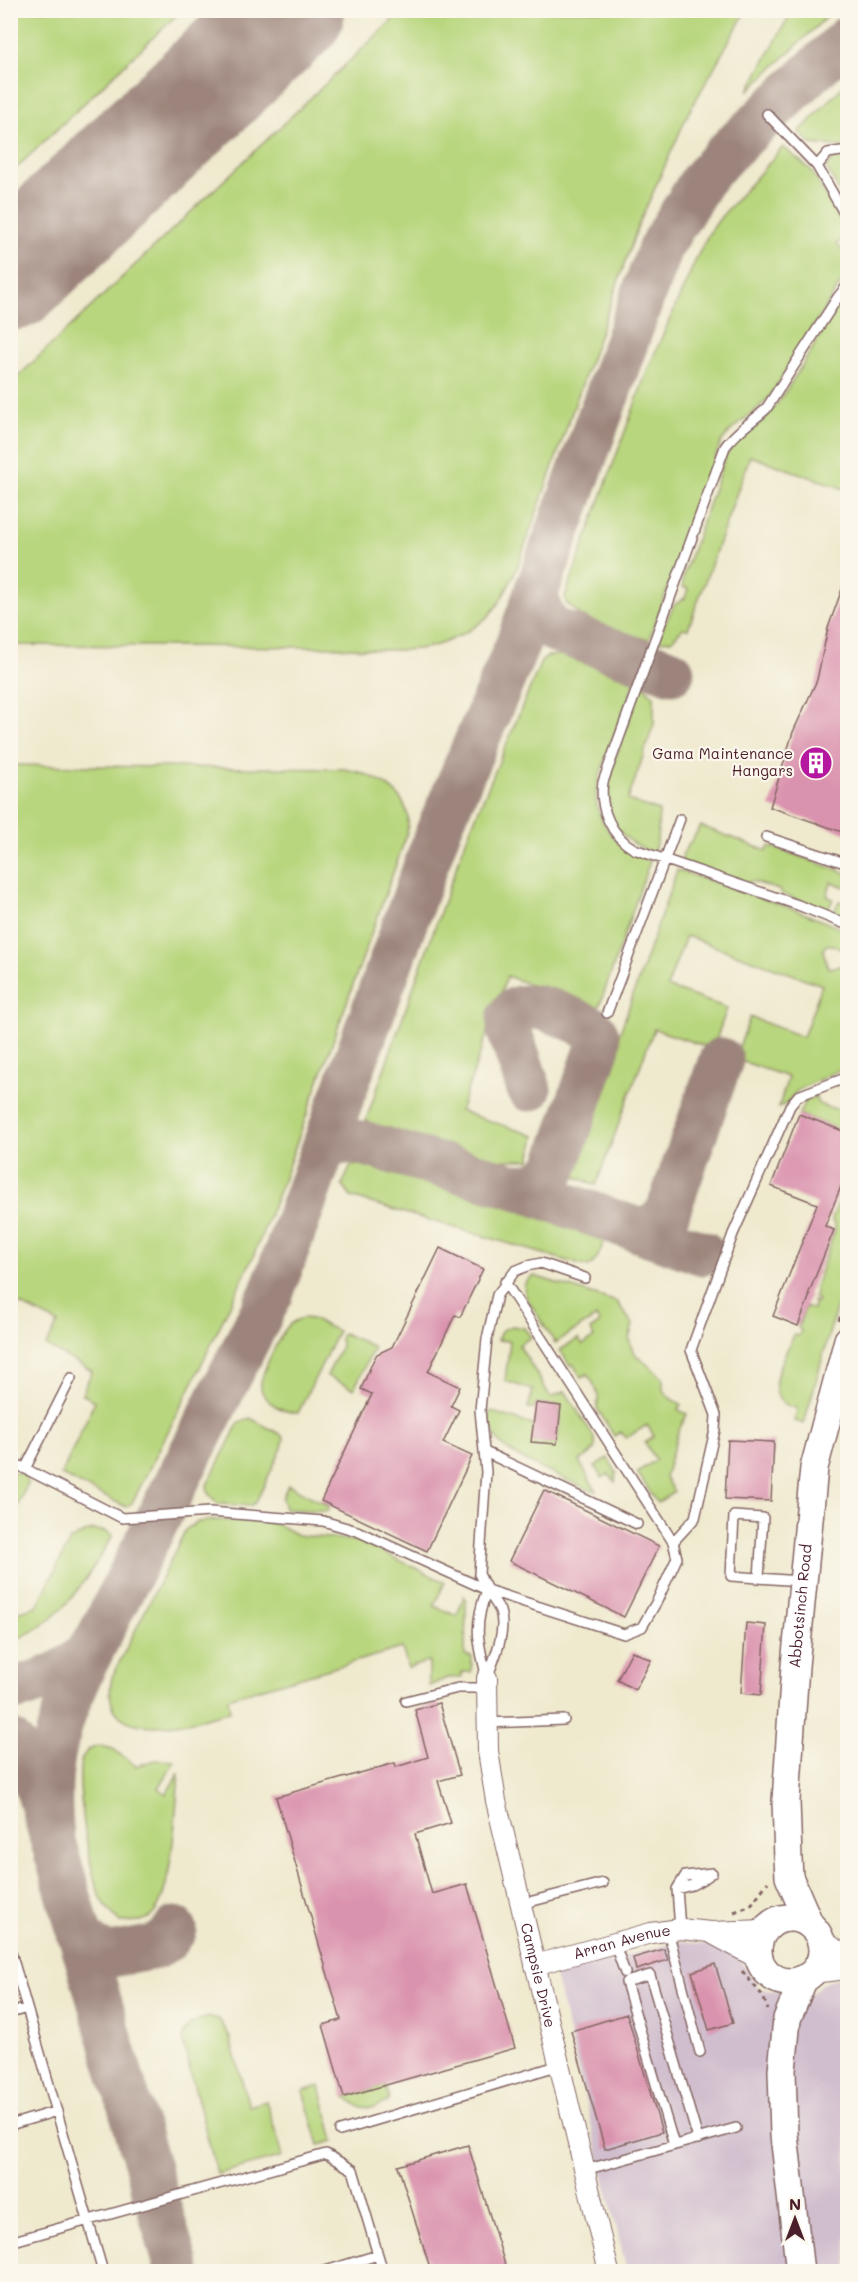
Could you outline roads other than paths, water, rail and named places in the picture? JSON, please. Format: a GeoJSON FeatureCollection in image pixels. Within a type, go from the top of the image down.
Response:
{"type":"FeatureCollection","features":[{"type":"Feature","properties":{"kind":"street","name":"Abbotsinch Road"},"geometry":{"type":"LineString","coordinates":[[814,1931],[789,1877],[786,1801],[802,1581],[814,1468],[848,1340]]}},
{"type":"Feature","properties":{"kind":"street","name":"Campsie Drive"},"geometry":{"type":"LineString","coordinates":[[486,1683],[487,1723],[496,1801],[609,2271]]}},
{"type":"Feature","properties":{"kind":"street","name":"Abbotsinch Road"},"geometry":{"type":"LineString","coordinates":[[769,1926],[789,1877]]}},
{"type":"Feature","properties":{"kind":"street"},"geometry":{"type":"LineString","coordinates":[[787,2019],[758,1944],[769,1926],[792,1918],[814,1931],[848,1959]]}},
{"type":"Feature","properties":{"kind":"street","name":"Arran Avenue"},"geometry":{"type":"LineString","coordinates":[[535,1965],[614,1942],[674,1930],[711,1932],[769,1926]]}},
{"type":"Feature","properties":{"kind":"street"},"geometry":{"type":"LineString","coordinates":[[800,2271],[784,2135],[782,2070],[787,2019],[822,1953],[814,1931]]}},
{"type":"Feature","properties":{"kind":"street","name":"Arran Avenue"},"geometry":{"type":"LineString","coordinates":[[711,1932],[767,1968]]}},
{"type":"Feature","properties":{"kind":"street"},"geometry":{"type":"LineString","coordinates":[[767,1968],[789,1982],[848,1969]]}},
{"type":"Feature","properties":{"kind":"lane"},"geometry":{"type":"LineString","coordinates":[[767,114],[817,166],[848,220]]}},
{"type":"Feature","properties":{"kind":"lane"},"geometry":{"type":"LineString","coordinates":[[817,166],[828,153],[848,150]]}},
{"type":"Feature","properties":{"kind":"lane"},"geometry":{"type":"LineString","coordinates":[[848,285],[837,297],[766,409],[753,422],[733,435],[725,447],[603,782],[602,792],[604,808],[618,836],[634,849],[798,905],[848,925]]}},
{"type":"Feature","properties":{"kind":"lane"},"geometry":{"type":"LineString","coordinates":[[608,1013],[680,819]]}},
{"type":"Feature","properties":{"kind":"lane"},"geometry":{"type":"LineString","coordinates":[[766,837],[848,864]]}},
{"type":"Feature","properties":{"kind":"lane"},"geometry":{"type":"LineString","coordinates":[[673,1542],[695,1518],[715,1430],[716,1415],[691,1350],[733,1234],[790,1106],[798,1096],[848,1077]]}},
{"type":"Feature","properties":{"kind":"lane"},"geometry":{"type":"LineString","coordinates":[[486,1683],[497,1650],[501,1618],[479,1574],[485,1496],[485,1452],[480,1426],[480,1410],[487,1339],[497,1295],[515,1271],[541,1263],[585,1278]]}},
{"type":"Feature","properties":{"kind":"lane"},"geometry":{"type":"LineString","coordinates":[[10,1461],[122,1518],[210,1512],[323,1521],[357,1531],[487,1590],[624,1634],[642,1627],[657,1602],[677,1558],[673,1542],[505,1282]]}},
{"type":"Feature","properties":{"kind":"lane"},"geometry":{"type":"LineString","coordinates":[[25,1469],[70,1378]]}},
{"type":"Feature","properties":{"kind":"lane"},"geometry":{"type":"LineString","coordinates":[[485,1452],[637,1524]]}},
{"type":"Feature","properties":{"kind":"lane"},"geometry":{"type":"LineString","coordinates":[[759,1578],[763,1518],[734,1516],[731,1576],[759,1578],[802,1581]]}},
{"type":"Feature","properties":{"kind":"lane"},"geometry":{"type":"LineString","coordinates":[[486,1683],[479,1648],[477,1620],[487,1590]]}},
{"type":"Feature","properties":{"kind":"lane"},"geometry":{"type":"LineString","coordinates":[[406,1701],[486,1683]]}},
{"type":"Feature","properties":{"kind":"lane"},"geometry":{"type":"LineString","coordinates":[[487,1723],[564,1720]]}},
{"type":"Feature","properties":{"kind":"lane"},"geometry":{"type":"LineString","coordinates":[[521,1904],[603,1883]]}},
{"type":"Feature","properties":{"kind":"lane"},"geometry":{"type":"LineString","coordinates":[[677,1889],[674,1930],[700,2052]]}},
{"type":"Feature","properties":{"kind":"lane"},"geometry":{"type":"LineString","coordinates":[[614,1942],[625,1973]]}},
{"type":"Feature","properties":{"kind":"lane"},"geometry":{"type":"LineString","coordinates":[[10,1949],[103,2271]]}},
{"type":"Feature","properties":{"kind":"lane"},"geometry":{"type":"LineString","coordinates":[[674,2145],[626,1982],[650,1975],[698,2139]]}},
{"type":"Feature","properties":{"kind":"lane"},"geometry":{"type":"LineString","coordinates":[[10,2013],[27,2008]]}},
{"type":"Feature","properties":{"kind":"lane"},"geometry":{"type":"LineString","coordinates":[[340,2131],[560,2065]]}},
{"type":"Feature","properties":{"kind":"lane"},"geometry":{"type":"LineString","coordinates":[[10,2125],[57,2111]]}},
{"type":"Feature","properties":{"kind":"lane"},"geometry":{"type":"LineString","coordinates":[[585,2170],[736,2128]]}},
{"type":"Feature","properties":{"kind":"lane"},"geometry":{"type":"LineString","coordinates":[[10,2242],[326,2154],[354,2170],[383,2271]]}},
{"type":"Feature","properties":{"kind":"lane"},"geometry":{"type":"LineString","coordinates":[[322,2271],[378,2255]]}},
{"type":"Feature","properties":{"kind":"place","name":"Gama Maintenance Hangars"},"geometry":{"type":"Point","coordinates":[816,763]}}]}
